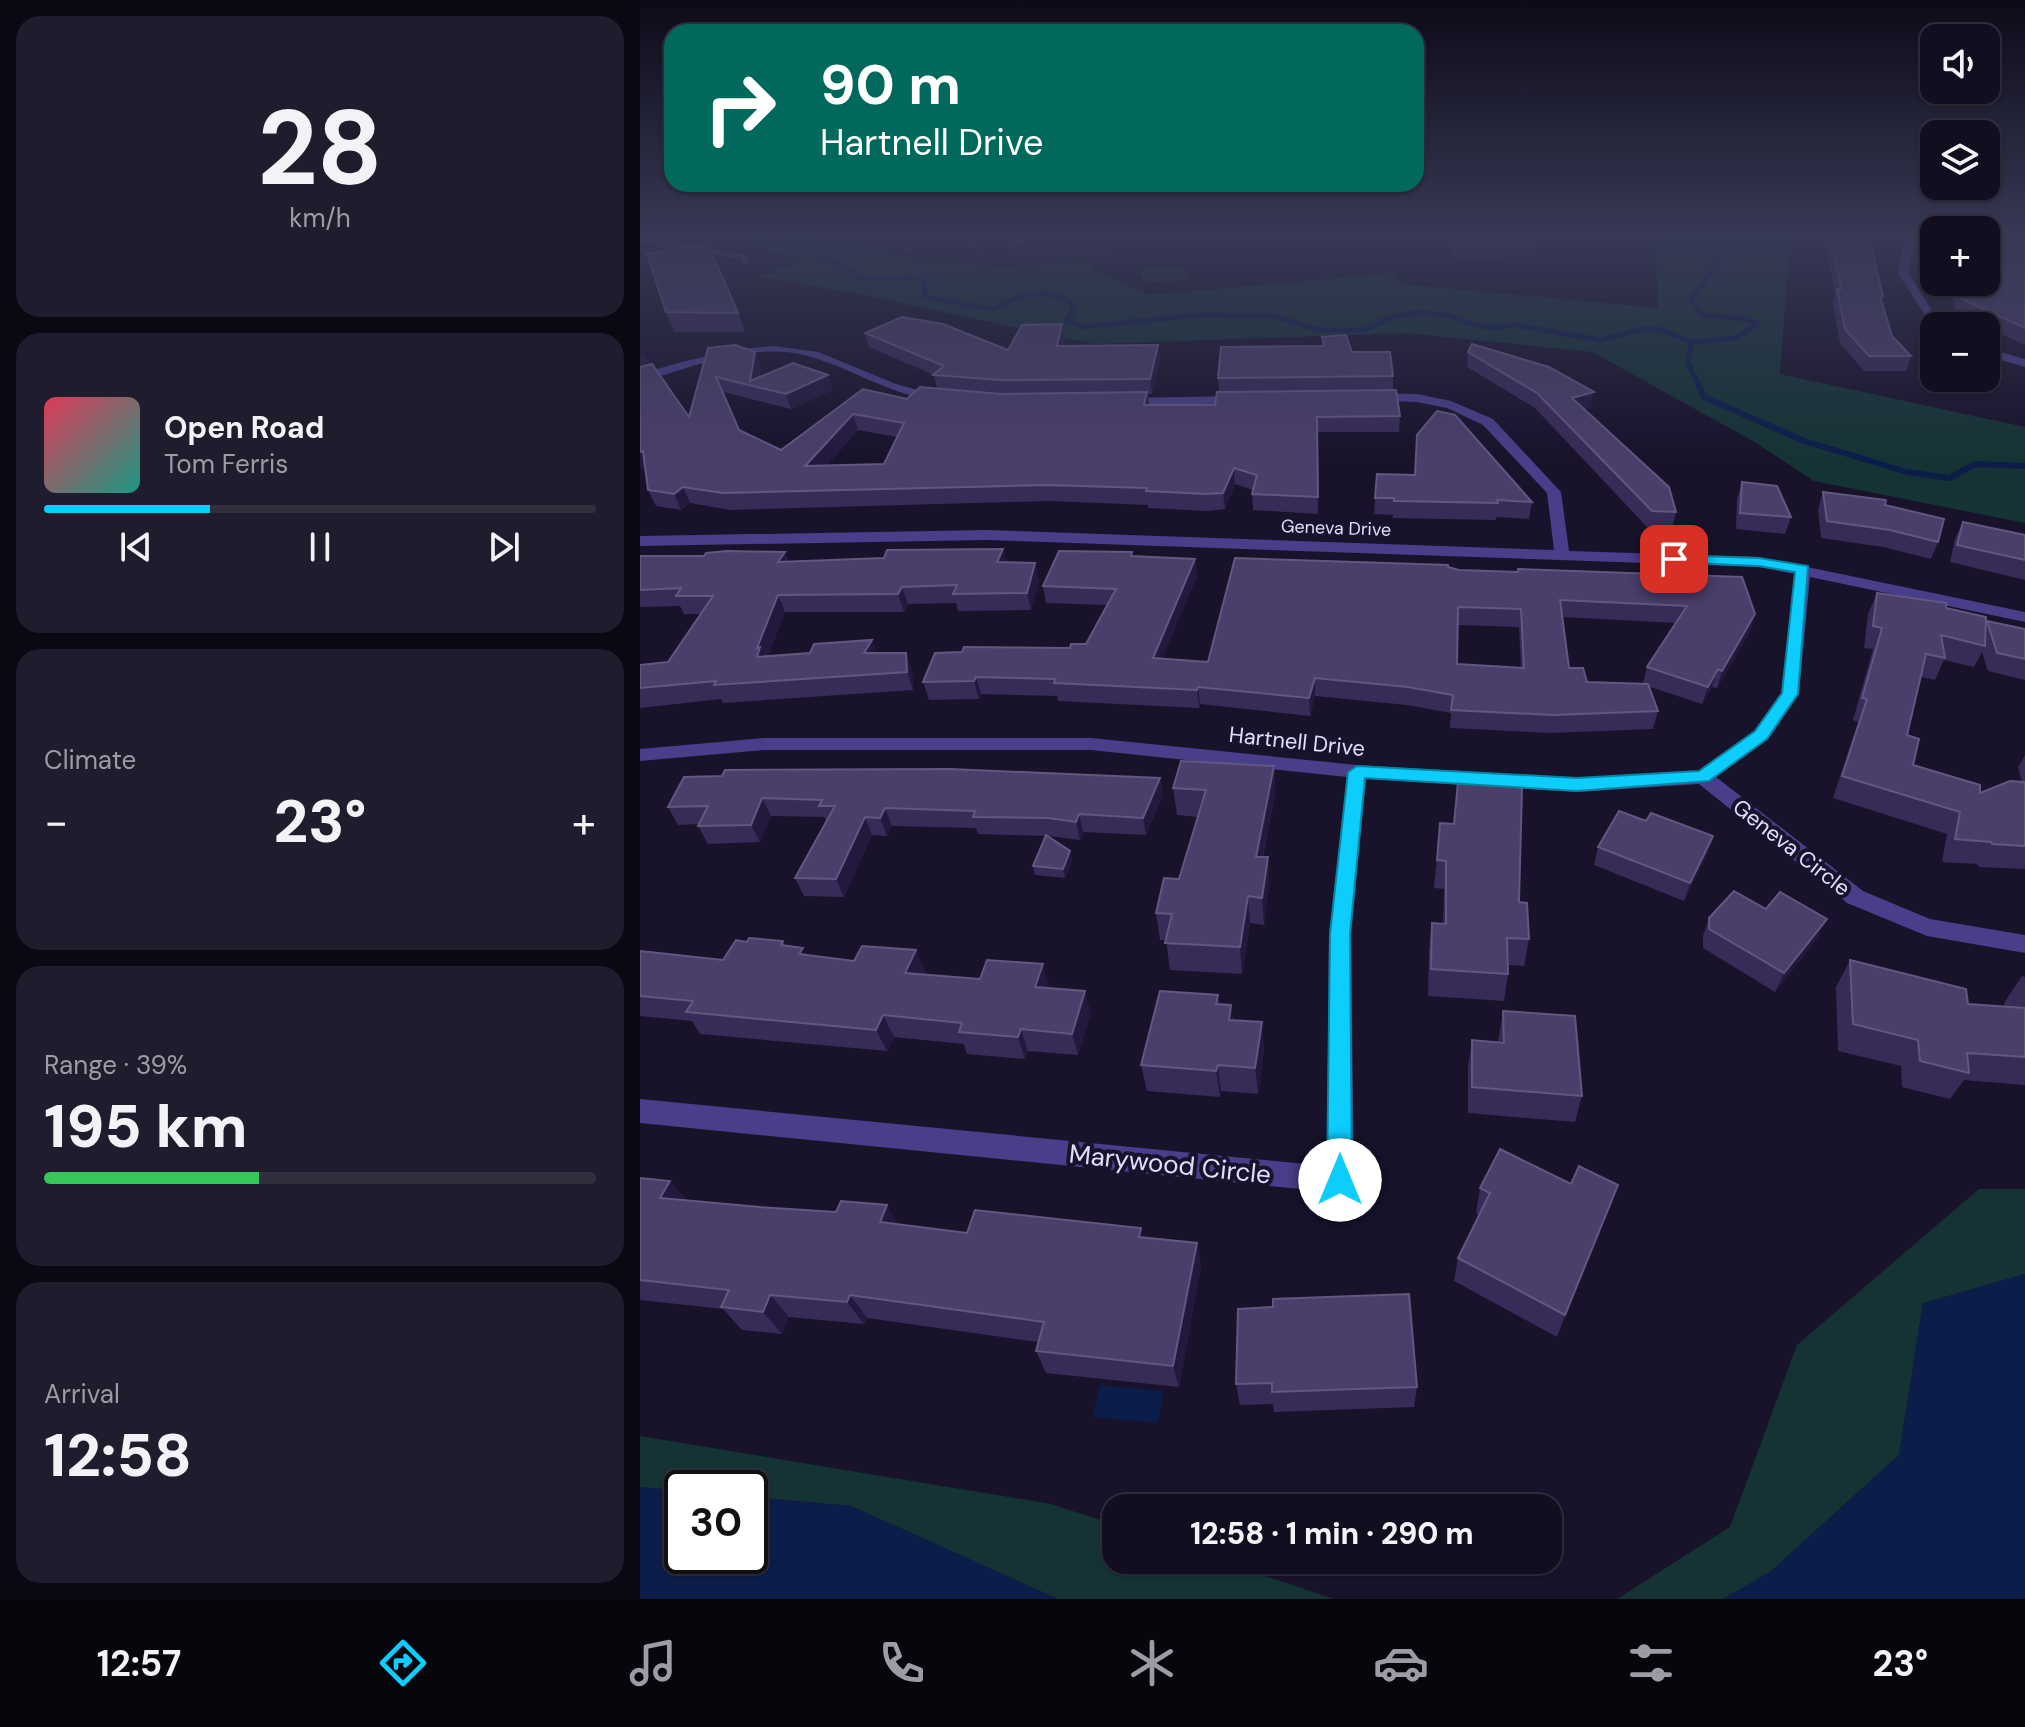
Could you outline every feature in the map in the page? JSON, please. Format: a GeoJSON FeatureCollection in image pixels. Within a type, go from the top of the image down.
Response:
{"type":"FeatureCollection","features":[{"type":"Feature","properties":{"kind":"street"},"geometry":{"type":"LineString","coordinates":[[640,378],[706,357],[761,351],[810,353],[895,388],[931,397],[961,399]]}},
{"type":"Feature","properties":{"kind":"street"},"geometry":{"type":"LineString","coordinates":[[2000,356],[2025,363]]}},
{"type":"Feature","properties":{"kind":"street"},"geometry":{"type":"LineString","coordinates":[[1360,397],[1417,398],[1451,405],[1488,422],[1554,492],[1562,556]]}},
{"type":"Feature","properties":{"kind":"street"},"geometry":{"type":"LineString","coordinates":[[1113,402],[1252,399]]}},
{"type":"Feature","properties":{"kind":"street","name":"Geneva Drive"},"geometry":{"type":"LineString","coordinates":[[640,541],[987,535],[1759,562],[2025,617]]}},
{"type":"Feature","properties":{"kind":"street"},"geometry":{"type":"LineString","coordinates":[[1703,777],[1761,735],[1790,694],[1803,569]]}},
{"type":"Feature","properties":{"kind":"street","name":"Hartnell Drive"},"geometry":{"type":"LineString","coordinates":[[640,755],[765,744],[1091,744],[1357,772],[1577,785],[1703,777]]}},
{"type":"Feature","properties":{"kind":"street","name":"Marywood Circle"},"geometry":{"type":"LineString","coordinates":[[640,1111],[1340,1180],[1340,934],[1357,772]]}},
{"type":"Feature","properties":{"kind":"street","name":"Geneva Circle"},"geometry":{"type":"LineString","coordinates":[[1703,777],[1855,897],[1927,927],[2025,944]]}},
{"type":"Feature","properties":{"kind":"green space"},"geometry":{"type":"Polygon","coordinates":[[[933,310],[1785,310],[1780,374],[2025,427],[2025,523],[1814,481],[1753,441],[1592,352],[1405,333],[1093,344],[933,310]]]}},
{"type":"Feature","properties":{"kind":"green space"},"geometry":{"type":"Polygon","coordinates":[[[1979,1189],[2025,1189],[2025,1274],[1923,1304],[1899,1455],[1770,1572],[1723,1599],[1617,1599],[1730,1527],[1797,1345],[1979,1189]]]}},
{"type":"Feature","properties":{"kind":"green space"},"geometry":{"type":"Polygon","coordinates":[[[640,1436],[1051,1504],[1102,1520],[1102,1574],[1260,1574],[1334,1599],[1058,1599],[851,1506],[768,1499],[768,1470],[664,1470],[664,1489],[640,1487],[640,1436]]]}},
{"type":"Feature","properties":{"kind":"water"},"geometry":{"type":"Polygon","coordinates":[[[2025,1274],[2025,1599],[1723,1599],[1770,1572],[1899,1455],[1923,1303],[2025,1274]]]}},
{"type":"Feature","properties":{"kind":"water"},"geometry":{"type":"Polygon","coordinates":[[[1100,1385],[1163,1391],[1158,1423],[1092,1417],[1100,1385]]]}},
{"type":"Feature","properties":{"kind":"water"},"geometry":{"type":"Polygon","coordinates":[[[640,1487],[664,1489],[664,1574],[768,1574],[768,1499],[851,1506],[1058,1599],[640,1599],[640,1487]]]}},
{"type":"Feature","properties":{"kind":"building"},"geometry":{"type":"Polygon","coordinates":[[[665,310],[737,310],[738,313],[665,310]]]}},
{"type":"Feature","properties":{"kind":"building"},"geometry":{"type":"Polygon","coordinates":[[[1841,310],[1884,310],[1892,336],[1911,356],[1869,356],[1845,329],[1841,310]]]}},
{"type":"Feature","properties":{"kind":"building"},"geometry":{"type":"Polygon","coordinates":[[[1985,310],[2025,310],[2025,328],[2000,316],[2000,312],[1985,310]]]}},
{"type":"Feature","properties":{"kind":"building"},"geometry":{"type":"Polygon","coordinates":[[[902,317],[943,324],[1008,350],[1022,325],[1062,324],[1057,346],[1158,345],[1150,379],[1001,380],[933,375],[944,366],[865,333],[902,317]]]}},
{"type":"Feature","properties":{"kind":"building"},"geometry":{"type":"Polygon","coordinates":[[[1346,335],[1352,352],[1390,352],[1393,376],[1218,378],[1221,347],[1324,346],[1322,337],[1346,335]]]}},
{"type":"Feature","properties":{"kind":"building"},"geometry":{"type":"Polygon","coordinates":[[[1472,344],[1549,367],[1594,392],[1572,398],[1669,487],[1676,512],[1652,511],[1537,393],[1468,352],[1472,344]]]}},
{"type":"Feature","properties":{"kind":"building"},"geometry":{"type":"Polygon","coordinates":[[[735,345],[755,352],[750,381],[793,363],[828,375],[786,394],[716,377],[739,430],[781,450],[863,389],[907,399],[920,387],[1001,394],[1147,392],[1144,405],[1215,405],[1217,392],[1396,390],[1400,416],[1317,417],[1318,497],[1252,494],[1257,475],[1234,468],[1223,493],[1206,494],[1146,491],[1147,488],[1046,485],[723,493],[683,487],[674,494],[648,490],[643,451],[640,452],[640,367],[652,364],[689,417],[708,348],[735,345]],[[853,414],[805,466],[884,464],[904,423],[853,414]]]}},
{"type":"Feature","properties":{"kind":"building"},"geometry":{"type":"Polygon","coordinates":[[[1437,411],[1455,415],[1532,502],[1394,501],[1394,498],[1375,498],[1377,474],[1415,475],[1417,435],[1437,411]]]}},
{"type":"Feature","properties":{"kind":"building"},"geometry":{"type":"Polygon","coordinates":[[[1742,482],[1777,486],[1791,517],[1740,513],[1742,482]]]}},
{"type":"Feature","properties":{"kind":"building"},"geometry":{"type":"Polygon","coordinates":[[[1823,492],[1886,500],[1885,505],[1944,519],[1938,542],[1890,530],[1827,521],[1823,492]]]}},
{"type":"Feature","properties":{"kind":"building"},"geometry":{"type":"Polygon","coordinates":[[[1963,522],[2025,535],[2025,560],[1957,545],[1963,522]]]}},
{"type":"Feature","properties":{"kind":"building"},"geometry":{"type":"Polygon","coordinates":[[[1003,549],[997,562],[1035,563],[1027,593],[953,594],[957,585],[902,587],[898,594],[778,595],[757,648],[760,647],[757,657],[810,653],[814,644],[872,640],[864,653],[906,653],[907,672],[714,685],[716,681],[640,688],[640,665],[668,662],[713,596],[676,596],[681,588],[640,590],[640,556],[704,556],[706,553],[727,551],[785,552],[778,562],[884,558],[887,550],[1003,549]]]}},
{"type":"Feature","properties":{"kind":"building"},"geometry":{"type":"Polygon","coordinates":[[[1059,551],[1132,552],[1131,556],[1195,559],[1153,658],[1208,662],[1235,558],[1448,565],[1459,570],[1518,572],[1518,569],[1742,577],[1755,614],[1722,671],[1718,669],[1708,687],[1647,667],[1687,606],[1560,600],[1569,668],[1583,668],[1587,682],[1648,684],[1658,711],[1553,715],[1451,710],[1453,695],[1408,687],[1315,678],[1309,698],[1198,687],[1197,690],[1054,683],[1055,679],[976,677],[974,681],[923,682],[935,653],[962,652],[964,647],[1070,648],[1071,644],[1086,644],[1116,589],[1043,586],[1059,551]],[[1458,607],[1457,664],[1524,668],[1521,609],[1458,607]]]}},
{"type":"Feature","properties":{"kind":"building"},"geometry":{"type":"Polygon","coordinates":[[[1877,593],[1946,603],[1946,608],[1986,617],[1985,646],[1941,635],[1945,658],[1926,654],[1907,735],[1919,739],[1913,765],[1980,785],[1980,793],[2010,781],[2025,782],[2025,846],[1955,839],[1960,812],[1842,776],[1867,699],[1862,698],[1882,628],[1873,626],[1877,593]]]}},
{"type":"Feature","properties":{"kind":"building"},"geometry":{"type":"Polygon","coordinates":[[[1987,621],[2025,629],[2025,659],[1997,653],[1987,621]]]}},
{"type":"Feature","properties":{"kind":"building"},"geometry":{"type":"Polygon","coordinates":[[[1181,761],[1274,766],[1256,857],[1268,857],[1262,898],[1248,896],[1240,947],[1165,943],[1172,914],[1156,913],[1164,878],[1179,879],[1206,790],[1173,788],[1181,761]]]}},
{"type":"Feature","properties":{"kind":"building"},"geometry":{"type":"Polygon","coordinates":[[[950,769],[1160,778],[1143,818],[1079,814],[1076,822],[1048,818],[973,817],[975,811],[885,808],[880,818],[865,817],[836,879],[795,878],[835,806],[819,806],[822,800],[762,798],[751,825],[698,826],[708,806],[668,807],[684,777],[722,776],[725,770],[950,769]]]}},
{"type":"Feature","properties":{"kind":"building"},"geometry":{"type":"Polygon","coordinates":[[[1458,782],[1522,788],[1519,902],[1527,903],[1529,939],[1507,938],[1508,974],[1431,969],[1432,923],[1446,924],[1446,861],[1437,860],[1440,823],[1454,824],[1458,782]]]}},
{"type":"Feature","properties":{"kind":"building"},"geometry":{"type":"Polygon","coordinates":[[[1619,811],[1646,821],[1651,813],[1713,836],[1690,883],[1598,847],[1619,811]]]}},
{"type":"Feature","properties":{"kind":"building"},"geometry":{"type":"Polygon","coordinates":[[[1046,835],[1070,851],[1063,869],[1033,866],[1046,835]]]}},
{"type":"Feature","properties":{"kind":"building"},"geometry":{"type":"Polygon","coordinates":[[[1734,891],[1766,909],[1780,892],[1827,919],[1784,973],[1709,929],[1709,918],[1734,891]]]}},
{"type":"Feature","properties":{"kind":"building"},"geometry":{"type":"Polygon","coordinates":[[[749,938],[783,941],[781,945],[803,948],[799,954],[854,961],[862,946],[916,950],[905,973],[980,979],[987,960],[1043,964],[1035,987],[1085,991],[1072,1034],[1021,1029],[1018,1037],[959,1032],[962,1023],[883,1015],[876,1030],[686,1012],[693,1001],[640,996],[640,951],[723,960],[736,940],[747,942],[749,938]]]}},
{"type":"Feature","properties":{"kind":"building"},"geometry":{"type":"Polygon","coordinates":[[[1850,960],[1966,989],[1968,1004],[2025,1008],[2025,1057],[1967,1053],[1969,1073],[1920,1061],[1918,1040],[1853,1024],[1850,960]]]}},
{"type":"Feature","properties":{"kind":"building"},"geometry":{"type":"Polygon","coordinates":[[[1160,991],[1218,995],[1216,1004],[1231,1005],[1229,1020],[1262,1022],[1255,1068],[1218,1065],[1216,1071],[1141,1065],[1160,991]]]}},
{"type":"Feature","properties":{"kind":"building"},"geometry":{"type":"Polygon","coordinates":[[[1503,1011],[1575,1016],[1582,1096],[1472,1087],[1472,1040],[1504,1043],[1503,1011]]]}},
{"type":"Feature","properties":{"kind":"building"},"geometry":{"type":"Polygon","coordinates":[[[1500,1149],[1571,1184],[1579,1166],[1618,1185],[1565,1315],[1458,1258],[1490,1193],[1480,1188],[1500,1149]]]}},
{"type":"Feature","properties":{"kind":"building"},"geometry":{"type":"Polygon","coordinates":[[[640,1178],[670,1181],[660,1198],[836,1212],[841,1201],[887,1205],[880,1222],[967,1233],[975,1210],[1141,1228],[1139,1237],[1197,1243],[1173,1366],[1036,1351],[1044,1322],[850,1295],[847,1302],[770,1295],[763,1312],[721,1307],[729,1290],[640,1280],[640,1178]]]}},
{"type":"Feature","properties":{"kind":"building"},"geometry":{"type":"Polygon","coordinates":[[[1409,1294],[1417,1387],[1272,1392],[1272,1383],[1236,1384],[1238,1309],[1273,1307],[1273,1299],[1409,1294]]]}},
{"type":"Feature","properties":{"kind":"waterway"},"geometry":{"type":"LineString","coordinates":[[1073,310],[1067,321],[1083,327],[1201,315],[1272,316],[1319,330],[1364,330],[1392,317],[1419,312],[1446,315],[1478,326],[1497,328],[1515,325],[1600,340],[1645,328],[1662,330],[1691,342]]}},
{"type":"Feature","properties":{"kind":"waterway"},"geometry":{"type":"LineString","coordinates":[[1691,342],[1735,338],[1758,324],[1745,319],[1702,315],[1698,310]]}},
{"type":"Feature","properties":{"kind":"waterway"},"geometry":{"type":"LineString","coordinates":[[1691,342],[1688,363],[1700,388]]}},
{"type":"Feature","properties":{"kind":"waterway"},"geometry":{"type":"LineString","coordinates":[[1699,386],[1704,397],[1804,441],[1907,472],[1949,478],[1975,464],[2025,466]]}},
{"type":"Feature","properties":{"kind":"route"},"geometry":{"type":"LineString","coordinates":[[1340,1180],[1340,934],[1357,772],[1577,785],[1703,777],[1761,735],[1790,694],[1803,569],[1759,562],[1674,559]]}}]}
